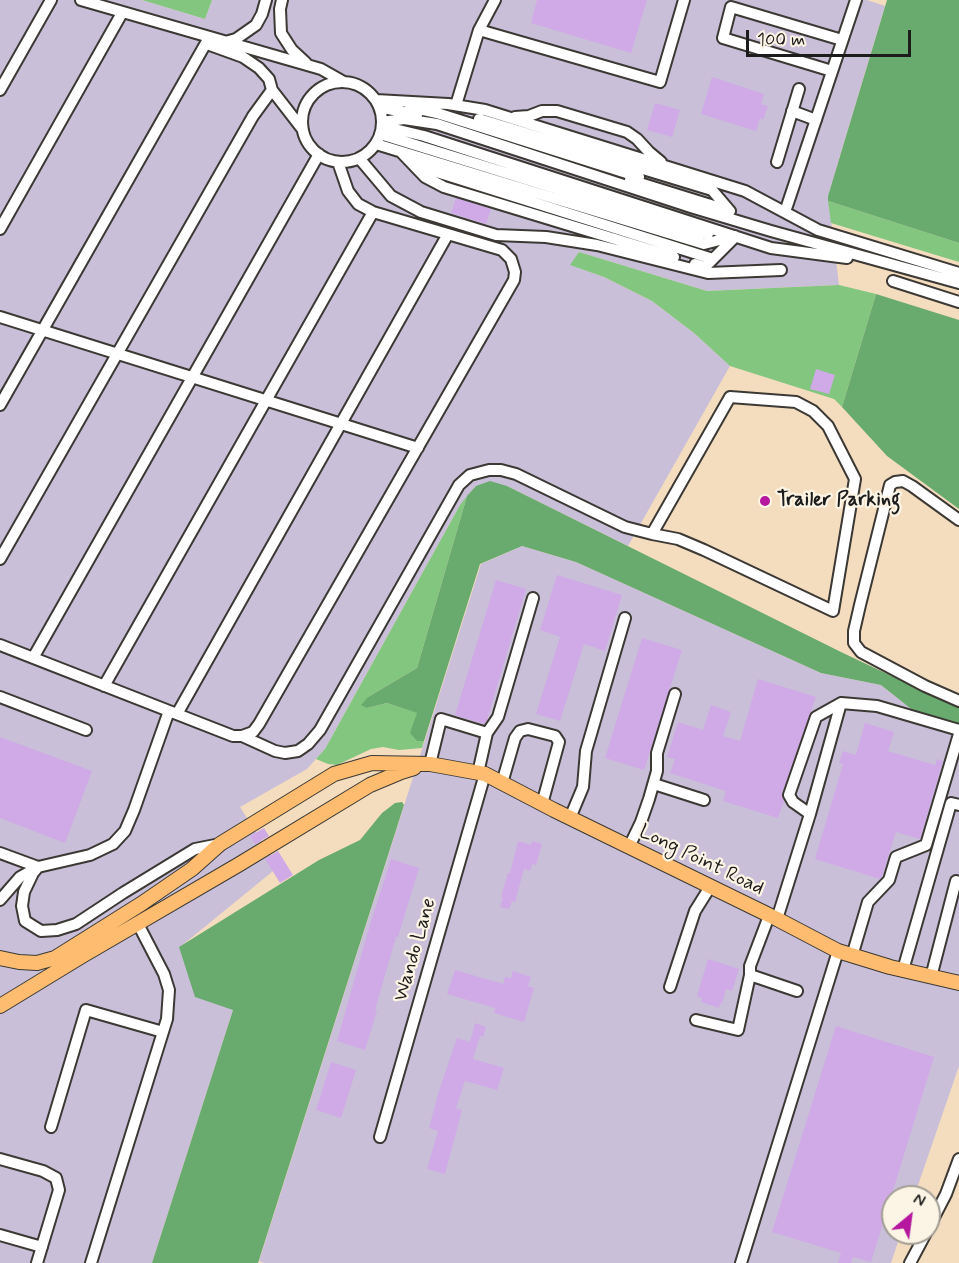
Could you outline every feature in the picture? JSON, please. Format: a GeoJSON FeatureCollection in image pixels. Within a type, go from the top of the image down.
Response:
{"type":"FeatureCollection","features":[{"type":"Feature","properties":{"kind":"main road","name":"Long Point Road"},"geometry":{"type":"LineString","coordinates":[[0,958],[37,963],[55,958],[192,869],[220,844],[334,774],[372,763],[430,764],[482,774],[502,783],[845,954],[959,983]]}},
{"type":"Feature","properties":{"kind":"main road"},"geometry":{"type":"LineString","coordinates":[[0,1006],[370,785],[401,772],[430,764]]}},
{"type":"Feature","properties":{"kind":"street"},"geometry":{"type":"LineString","coordinates":[[0,90],[51,0]]}},
{"type":"Feature","properties":{"kind":"street"},"geometry":{"type":"LineString","coordinates":[[81,0],[321,69],[344,82],[358,86],[381,103],[437,113],[726,207]]}},
{"type":"Feature","properties":{"kind":"street"},"geometry":{"type":"LineString","coordinates":[[224,42],[236,39],[256,25],[266,0]]}},
{"type":"Feature","properties":{"kind":"street"},"geometry":{"type":"LineString","coordinates":[[282,0],[281,33],[292,50],[308,66]]}},
{"type":"Feature","properties":{"kind":"street"},"geometry":{"type":"LineString","coordinates":[[456,105],[479,30],[495,0]]}},
{"type":"Feature","properties":{"kind":"street"},"geometry":{"type":"LineString","coordinates":[[479,30],[660,82],[684,0]]}},
{"type":"Feature","properties":{"kind":"street"},"geometry":{"type":"LineString","coordinates":[[785,212],[856,0]]}},
{"type":"Feature","properties":{"kind":"street"},"geometry":{"type":"LineString","coordinates":[[832,71],[723,38],[731,7],[842,40]]}},
{"type":"Feature","properties":{"kind":"street"},"geometry":{"type":"LineString","coordinates":[[122,13],[243,57],[260,68],[269,79],[272,90],[304,131]]}},
{"type":"Feature","properties":{"kind":"street"},"geometry":{"type":"LineString","coordinates":[[0,229],[122,13]]}},
{"type":"Feature","properties":{"kind":"street"},"geometry":{"type":"LineString","coordinates":[[0,405],[206,43]]}},
{"type":"Feature","properties":{"kind":"street"},"geometry":{"type":"LineString","coordinates":[[344,82],[329,85],[316,92],[304,110],[304,131],[309,144],[325,158],[338,162],[359,159],[371,150],[383,129],[404,119],[437,124],[739,222],[959,283]]}},
{"type":"Feature","properties":{"kind":"street"},"geometry":{"type":"LineString","coordinates":[[777,162],[799,89]]}},
{"type":"Feature","properties":{"kind":"street"},"geometry":{"type":"LineString","coordinates":[[0,559],[253,116],[272,90]]}},
{"type":"Feature","properties":{"kind":"street"},"geometry":{"type":"LineString","coordinates":[[381,103],[456,105],[509,117],[745,191],[818,230],[959,273]]}},
{"type":"Feature","properties":{"kind":"street"},"geometry":{"type":"LineString","coordinates":[[381,103],[383,129],[425,177],[444,187],[705,267],[732,236]]}},
{"type":"Feature","properties":{"kind":"street"},"geometry":{"type":"LineString","coordinates":[[426,103],[712,190],[739,222]]}},
{"type":"Feature","properties":{"kind":"street"},"geometry":{"type":"LineString","coordinates":[[509,117],[528,116],[542,111],[557,111],[627,132],[666,166]]}},
{"type":"Feature","properties":{"kind":"street"},"geometry":{"type":"LineString","coordinates":[[792,111],[816,120]]}},
{"type":"Feature","properties":{"kind":"street"},"geometry":{"type":"LineString","coordinates":[[383,129],[424,136],[771,248],[892,265]]}},
{"type":"Feature","properties":{"kind":"street"},"geometry":{"type":"LineString","coordinates":[[400,151],[704,244],[732,236]]}},
{"type":"Feature","properties":{"kind":"street"},"geometry":{"type":"LineString","coordinates":[[33,658],[319,154]]}},
{"type":"Feature","properties":{"kind":"street"},"geometry":{"type":"LineString","coordinates":[[359,159],[391,196],[421,212],[496,236],[546,237],[597,245],[708,273],[781,270]]}},
{"type":"Feature","properties":{"kind":"street"},"geometry":{"type":"LineString","coordinates":[[0,645],[233,736],[253,732],[259,724],[514,280],[515,272],[511,259],[502,250],[372,212],[358,204],[348,191],[338,162]]}},
{"type":"Feature","properties":{"kind":"street"},"geometry":{"type":"LineString","coordinates":[[104,686],[372,212]]}},
{"type":"Feature","properties":{"kind":"street"},"geometry":{"type":"LineString","coordinates":[[0,900],[20,877],[38,867],[90,855],[113,844],[125,831],[173,712],[341,424],[448,234]]}},
{"type":"Feature","properties":{"kind":"street"},"geometry":{"type":"LineString","coordinates":[[892,281],[959,302]]}},
{"type":"Feature","properties":{"kind":"street"},"geometry":{"type":"LineString","coordinates":[[0,317],[418,448]]}},
{"type":"Feature","properties":{"kind":"street"},"geometry":{"type":"LineString","coordinates":[[242,736],[275,751],[285,753],[298,751],[308,744],[320,730],[459,486],[470,475],[489,470],[516,474],[625,527],[652,534],[678,540],[704,550],[833,611],[855,479],[828,426],[813,411],[796,402],[730,397],[652,534]]}},
{"type":"Feature","properties":{"kind":"street"},"geometry":{"type":"LineString","coordinates":[[959,520],[903,481],[890,485],[860,605],[854,643],[861,652],[959,701]]}},
{"type":"Feature","properties":{"kind":"street","name":"Wando Lane"},"geometry":{"type":"LineString","coordinates":[[380,1137],[482,774],[487,733],[498,717],[533,598]]}},
{"type":"Feature","properties":{"kind":"street"},"geometry":{"type":"LineString","coordinates":[[570,818],[583,787],[586,751],[626,618]]}},
{"type":"Feature","properties":{"kind":"street"},"geometry":{"type":"LineString","coordinates":[[629,847],[641,822],[654,784],[657,753],[675,694]]}},
{"type":"Feature","properties":{"kind":"street"},"geometry":{"type":"LineString","coordinates":[[0,698],[86,730]]}},
{"type":"Feature","properties":{"kind":"street"},"geometry":{"type":"LineString","coordinates":[[696,1020],[738,1030],[750,966],[773,918],[810,814],[841,703]]}},
{"type":"Feature","properties":{"kind":"street"},"geometry":{"type":"LineString","coordinates":[[741,1263],[845,954],[868,902],[889,880],[896,857],[926,845],[959,732],[876,706],[841,703],[816,717],[789,795],[793,802],[810,814]]}},
{"type":"Feature","properties":{"kind":"street"},"geometry":{"type":"LineString","coordinates":[[430,764],[441,719],[487,733]]}},
{"type":"Feature","properties":{"kind":"street"},"geometry":{"type":"LineString","coordinates":[[502,783],[515,738],[520,731],[528,729],[555,736],[559,742],[542,804]]}},
{"type":"Feature","properties":{"kind":"street"},"geometry":{"type":"LineString","coordinates":[[654,784],[704,800]]}},
{"type":"Feature","properties":{"kind":"street"},"geometry":{"type":"LineString","coordinates":[[903,970],[951,803],[959,805]]}},
{"type":"Feature","properties":{"kind":"street"},"geometry":{"type":"LineString","coordinates":[[38,867],[24,892],[22,906],[25,921],[41,931],[57,930],[76,924],[195,849],[220,844]]}},
{"type":"Feature","properties":{"kind":"street"},"geometry":{"type":"LineString","coordinates":[[0,854],[38,867]]}},
{"type":"Feature","properties":{"kind":"street"},"geometry":{"type":"LineString","coordinates":[[931,977],[956,881],[959,882]]}},
{"type":"Feature","properties":{"kind":"street"},"geometry":{"type":"LineString","coordinates":[[670,987],[694,911],[710,887]]}},
{"type":"Feature","properties":{"kind":"street"},"geometry":{"type":"LineString","coordinates":[[91,1263],[167,1019],[169,990],[164,974],[138,924]]}},
{"type":"Feature","properties":{"kind":"street"},"geometry":{"type":"LineString","coordinates":[[750,975],[797,991]]}},
{"type":"Feature","properties":{"kind":"street"},"geometry":{"type":"LineString","coordinates":[[51,1127],[86,1010],[163,1032]]}},
{"type":"Feature","properties":{"kind":"street"},"geometry":{"type":"LineString","coordinates":[[0,1159],[43,1171],[56,1178],[59,1190],[37,1263]]}},
{"type":"Feature","properties":{"kind":"street"},"geometry":{"type":"LineString","coordinates":[[941,1204],[959,1159]]}},
{"type":"Feature","properties":{"kind":"street"},"geometry":{"type":"LineString","coordinates":[[0,1235],[42,1247]]}},
{"type":"Feature","properties":{"kind":"street"},"geometry":{"type":"LineString","coordinates":[[910,1263],[920,1245]]}},
{"type":"Feature","properties":{"kind":"shaded area"},"geometry":{"type":"Polygon","coordinates":[[[0,0],[142,0],[205,19],[212,0],[867,0],[885,6],[828,196],[839,285],[707,291],[579,252],[571,265],[604,277],[652,301],[694,333],[730,366],[628,546],[507,486],[476,486],[460,505],[325,749],[307,769],[240,807],[278,867],[180,947],[233,1010],[152,1263],[0,1263],[0,0]]]}},
{"type":"Feature","properties":{"kind":"shaded area"},"geometry":{"type":"Polygon","coordinates":[[[522,546],[576,562],[821,673],[881,685],[915,712],[959,724],[959,1066],[918,1185],[881,1185],[881,1245],[897,1245],[891,1263],[264,1263],[259,1261],[481,564],[522,546]]]}},
{"type":"Feature","properties":{"kind":"green space"},"geometry":{"type":"Polygon","coordinates":[[[142,0],[212,0],[205,19],[142,0]]]}},
{"type":"Feature","properties":{"kind":"green space"},"geometry":{"type":"Polygon","coordinates":[[[887,0],[959,0],[959,243],[828,201],[887,0]]]}},
{"type":"Feature","properties":{"kind":"green space"},"geometry":{"type":"Polygon","coordinates":[[[828,201],[959,243],[959,262],[831,223],[828,201]]]}},
{"type":"Feature","properties":{"kind":"green space"},"geometry":{"type":"Polygon","coordinates":[[[579,252],[707,291],[839,285],[876,294],[842,407],[834,399],[730,366],[694,333],[652,301],[604,277],[570,265],[579,252]]]}},
{"type":"Feature","properties":{"kind":"green space"},"geometry":{"type":"Polygon","coordinates":[[[876,294],[959,320],[959,509],[887,456],[842,407],[876,294]]]}},
{"type":"Feature","properties":{"kind":"green space"},"geometry":{"type":"Polygon","coordinates":[[[490,481],[507,486],[959,708],[959,724],[915,712],[881,685],[821,673],[576,562],[522,546],[480,564],[424,741],[417,741],[410,733],[417,713],[387,703],[367,708],[361,705],[368,697],[417,668],[467,496],[476,486],[490,481]]]}},
{"type":"Feature","properties":{"kind":"green space"},"geometry":{"type":"Polygon","coordinates":[[[467,496],[417,668],[368,697],[367,708],[387,703],[418,713],[417,741],[424,741],[422,748],[371,749],[337,765],[316,759],[325,749],[467,496]]]}},
{"type":"Feature","properties":{"kind":"green space"},"geometry":{"type":"Polygon","coordinates":[[[402,802],[404,805],[258,1263],[152,1263],[233,1010],[195,997],[179,947],[319,860],[360,840],[382,813],[395,803],[402,802]]]}},
{"type":"Feature","properties":{"kind":"building"},"geometry":{"type":"Polygon","coordinates":[[[537,0],[647,0],[631,53],[531,23],[537,0]]]}},
{"type":"Feature","properties":{"kind":"building"},"geometry":{"type":"Polygon","coordinates":[[[712,77],[764,94],[761,104],[768,106],[763,120],[760,118],[756,131],[701,114],[712,77]]]}},
{"type":"Feature","properties":{"kind":"building"},"geometry":{"type":"Polygon","coordinates":[[[655,103],[680,110],[672,137],[647,130],[655,103]]]}},
{"type":"Feature","properties":{"kind":"building"},"geometry":{"type":"Polygon","coordinates":[[[456,198],[491,209],[486,224],[451,213],[456,198]]]}},
{"type":"Feature","properties":{"kind":"building"},"geometry":{"type":"Polygon","coordinates":[[[816,369],[835,375],[829,394],[810,389],[816,369]]]}},
{"type":"Feature","properties":{"kind":"building"},"geometry":{"type":"Polygon","coordinates":[[[557,575],[622,595],[605,651],[584,644],[560,721],[536,714],[560,637],[540,630],[557,575]]]}},
{"type":"Feature","properties":{"kind":"building"},"geometry":{"type":"Polygon","coordinates":[[[496,580],[526,589],[484,724],[455,715],[496,580]]]}},
{"type":"Feature","properties":{"kind":"building"},"geometry":{"type":"Polygon","coordinates":[[[642,638],[682,650],[644,770],[605,758],[642,638]]]}},
{"type":"Feature","properties":{"kind":"building"},"geometry":{"type":"Polygon","coordinates":[[[758,679],[816,697],[782,793],[784,801],[778,818],[723,801],[726,791],[670,773],[675,759],[667,757],[678,722],[703,730],[711,705],[731,712],[723,736],[740,741],[758,679]]]}},
{"type":"Feature","properties":{"kind":"building"},"geometry":{"type":"Polygon","coordinates":[[[865,723],[894,732],[888,751],[935,765],[937,759],[943,761],[920,839],[896,832],[880,879],[815,859],[843,764],[839,763],[843,751],[856,755],[865,723]]]}},
{"type":"Feature","properties":{"kind":"building"},"geometry":{"type":"Polygon","coordinates":[[[0,737],[92,771],[65,843],[0,818],[0,737]]]}},
{"type":"Feature","properties":{"kind":"building"},"geometry":{"type":"Polygon","coordinates":[[[264,828],[269,836],[255,844],[250,836],[264,828]]]}},
{"type":"Feature","properties":{"kind":"building"},"geometry":{"type":"Polygon","coordinates":[[[518,841],[531,845],[532,841],[542,844],[536,865],[532,864],[530,871],[524,869],[515,902],[512,901],[509,909],[500,907],[503,897],[501,897],[518,841]]]}},
{"type":"Feature","properties":{"kind":"building"},"geometry":{"type":"Polygon","coordinates":[[[278,851],[293,875],[280,883],[265,859],[278,851]]]}},
{"type":"Feature","properties":{"kind":"building"},"geometry":{"type":"Polygon","coordinates":[[[391,859],[419,868],[398,937],[396,937],[365,1050],[337,1041],[391,859]]]}},
{"type":"Feature","properties":{"kind":"building"},"geometry":{"type":"Polygon","coordinates":[[[708,959],[739,969],[732,991],[726,989],[719,1008],[701,1002],[702,998],[697,996],[708,959]]]}},
{"type":"Feature","properties":{"kind":"building"},"geometry":{"type":"Polygon","coordinates":[[[455,970],[503,984],[505,977],[511,978],[513,971],[531,977],[528,986],[534,988],[524,1022],[494,1013],[495,1008],[447,994],[455,970]]]}},
{"type":"Feature","properties":{"kind":"building"},"geometry":{"type":"Polygon","coordinates":[[[475,1023],[486,1027],[483,1037],[480,1036],[473,1059],[504,1068],[497,1090],[465,1081],[456,1108],[462,1110],[445,1174],[427,1169],[438,1131],[429,1128],[457,1038],[470,1042],[475,1023]]]}},
{"type":"Feature","properties":{"kind":"building"},"geometry":{"type":"Polygon","coordinates":[[[836,1026],[934,1057],[895,1185],[881,1185],[881,1229],[871,1262],[853,1257],[851,1263],[838,1263],[841,1253],[772,1232],[836,1026]]]}},
{"type":"Feature","properties":{"kind":"building"},"geometry":{"type":"Polygon","coordinates":[[[331,1062],[356,1070],[341,1118],[316,1110],[331,1062]]]}},
{"type":"Feature","properties":{"kind":"place","name":"Trailer Parking"},"geometry":{"type":"Point","coordinates":[765,501]}}]}
